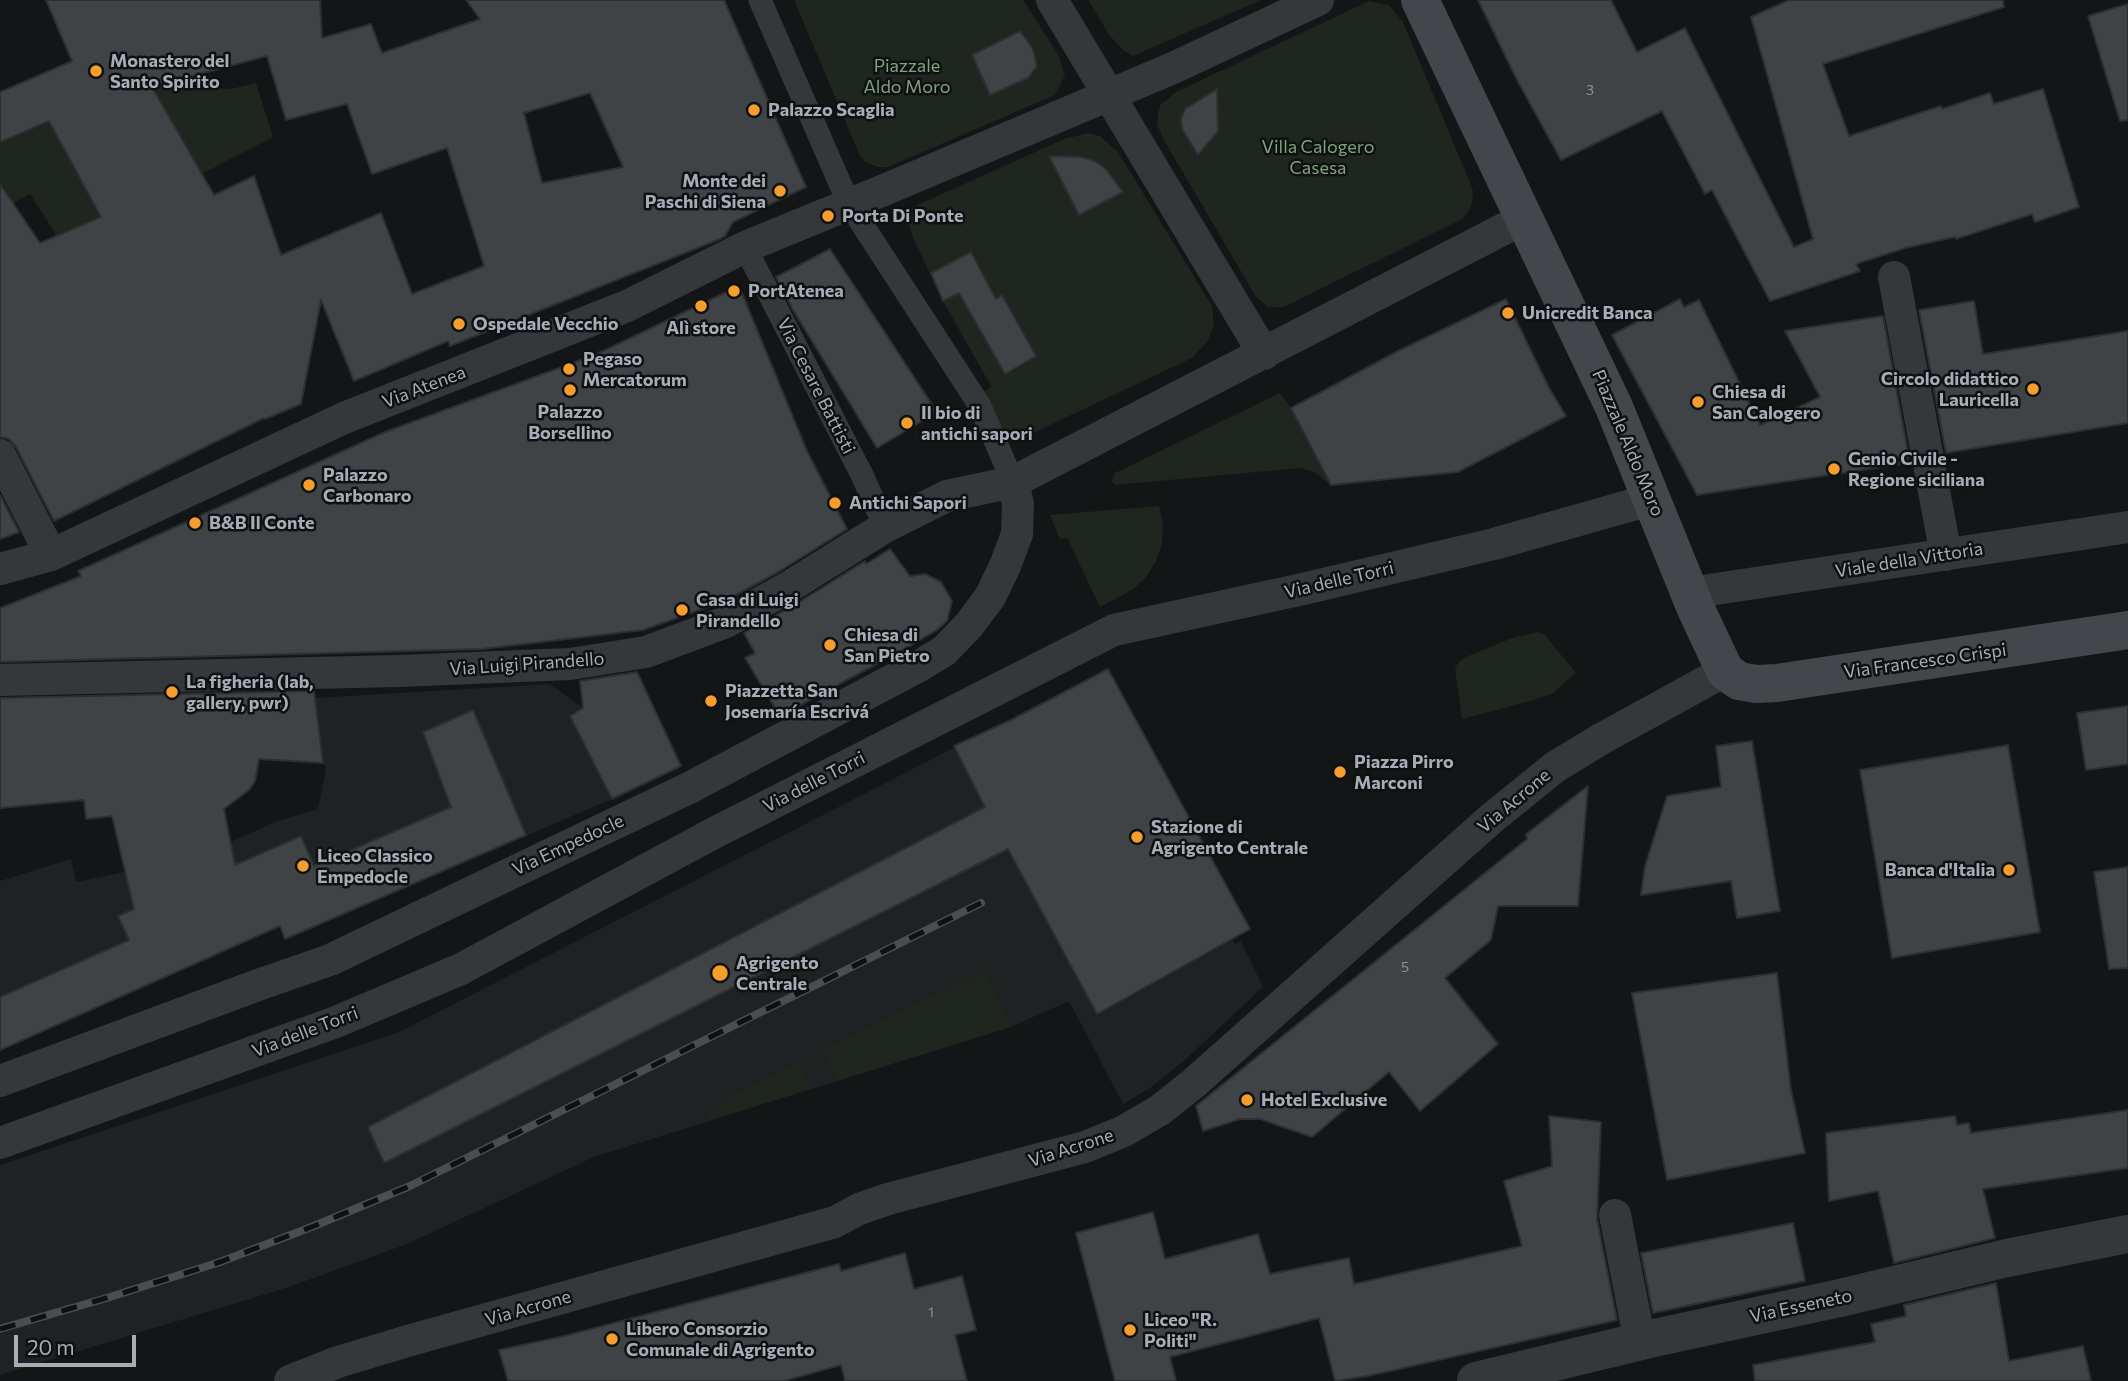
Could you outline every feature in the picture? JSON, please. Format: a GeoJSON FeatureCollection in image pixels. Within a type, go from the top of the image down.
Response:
{"type":"FeatureCollection","features":[{"type":"Feature","properties":{"kind":"main road","name":"Piazzale Aldo Moro"},"geometry":{"type":"LineString","coordinates":[[1420,0],[1615,407],[1689,593],[1725,671]]}},
{"type":"Feature","properties":{"kind":"main road","name":"Via Francesco Crispi"},"geometry":{"type":"LineString","coordinates":[[1725,671],[1739,681],[1776,683],[2128,630]]}},
{"type":"Feature","properties":{"kind":"street"},"geometry":{"type":"LineString","coordinates":[[760,0],[849,204],[980,406],[1013,482],[1525,218]]}},
{"type":"Feature","properties":{"kind":"street"},"geometry":{"type":"LineString","coordinates":[[1052,0],[1264,354]]}},
{"type":"Feature","properties":{"kind":"street"},"geometry":{"type":"LineString","coordinates":[[849,204],[1173,68],[1318,0]]}},
{"type":"Feature","properties":{"kind":"street","name":"Via Atenea"},"geometry":{"type":"LineString","coordinates":[[0,569],[51,555],[344,418],[583,325],[745,247],[849,204]]}},
{"type":"Feature","properties":{"kind":"street","name":"Via Cesare Battisti"},"geometry":{"type":"LineString","coordinates":[[745,247],[863,477],[885,527]]}},
{"type":"Feature","properties":{"kind":"street"},"geometry":{"type":"LineString","coordinates":[[1894,277],[1946,555]]}},
{"type":"Feature","properties":{"kind":"street"},"geometry":{"type":"LineString","coordinates":[[0,455],[51,555]]}},
{"type":"Feature","properties":{"kind":"street","name":"Via Luigi Pirandello"},"geometry":{"type":"LineString","coordinates":[[0,680],[399,671],[611,659],[646,652],[726,622],[788,588],[885,527],[947,496],[1013,482]]}},
{"type":"Feature","properties":{"kind":"street","name":"Via Empedocle"},"geometry":{"type":"LineString","coordinates":[[0,1082],[330,960],[691,787],[919,666],[944,651],[969,625],[990,597],[1017,534],[1018,504],[1013,482]]}},
{"type":"Feature","properties":{"kind":"street","name":"Via delle Torri"},"geometry":{"type":"LineString","coordinates":[[0,1143],[336,1022],[461,968],[726,827],[1114,630],[1482,547],[1653,499]]}},
{"type":"Feature","properties":{"kind":"street","name":"Viale della Vittoria"},"geometry":{"type":"LineString","coordinates":[[1689,593],[2128,527]]}},
{"type":"Feature","properties":{"kind":"street","name":"Via Acrone"},"geometry":{"type":"LineString","coordinates":[[290,1381],[338,1362],[835,1222],[859,1209],[888,1199],[1086,1147],[1124,1131],[1160,1110],[1194,1083],[1473,835],[1555,768],[1601,739],[1725,671]]}},
{"type":"Feature","properties":{"kind":"street"},"geometry":{"type":"LineString","coordinates":[[1615,1215],[1640,1342]]}},
{"type":"Feature","properties":{"kind":"street","name":"Via Esseneto"},"geometry":{"type":"LineString","coordinates":[[1476,1381],[2007,1258],[2128,1234]]}},
{"type":"Feature","properties":{"kind":"shaded area"},"geometry":{"type":"Polygon","coordinates":[[[1108,669],[1250,929],[1232,939],[1235,944],[1241,941],[1263,987],[1186,1059],[1150,1088],[1123,1104],[1069,1001],[1011,1027],[594,1157],[407,1244],[289,1287],[0,1375],[0,1165],[399,1032],[1108,669]]]}},
{"type":"Feature","properties":{"kind":"shaded area","name":"Liceo Classico Empedocle"},"geometry":{"type":"Polygon","coordinates":[[[550,684],[583,708],[571,716],[612,799],[285,939],[279,926],[0,1050],[0,881],[71,859],[76,882],[125,872],[215,849],[275,822],[318,809],[326,768],[323,763],[315,698],[550,684]]]}},
{"type":"Feature","properties":{"kind":"green space","name":"Piazzale Aldo Moro"},"geometry":{"type":"Polygon","coordinates":[[[794,0],[1023,0],[1058,54],[1065,75],[1055,95],[888,167],[877,167],[860,156],[794,0]]]}},
{"type":"Feature","properties":{"kind":"green space"},"geometry":{"type":"Polygon","coordinates":[[[1088,0],[1261,0],[1133,56],[1124,51],[1110,36],[1088,0]]]}},
{"type":"Feature","properties":{"kind":"green space","name":"Villa Calogero Casesa"},"geometry":{"type":"Polygon","coordinates":[[[1369,1],[1389,5],[1403,22],[1469,180],[1473,191],[1472,203],[1462,219],[1284,307],[1268,307],[1256,297],[1165,142],[1157,125],[1158,113],[1161,104],[1176,92],[1369,1]]]}},
{"type":"Feature","properties":{"kind":"green space"},"geometry":{"type":"Polygon","coordinates":[[[195,60],[210,88],[231,89],[256,83],[273,137],[63,246],[30,194],[13,203],[0,184],[0,142],[195,60]]]}},
{"type":"Feature","properties":{"kind":"green space"},"geometry":{"type":"Polygon","coordinates":[[[1088,133],[1100,136],[1118,152],[1212,306],[1214,326],[1207,342],[1192,358],[1016,441],[1003,431],[980,396],[991,386],[943,301],[914,240],[904,211],[1064,139],[1088,133]]]}},
{"type":"Feature","properties":{"kind":"green space"},"geometry":{"type":"Polygon","coordinates":[[[1280,393],[1291,408],[1331,485],[1316,473],[1300,468],[1115,485],[1112,481],[1115,473],[1280,393]]]}},
{"type":"Feature","properties":{"kind":"green space"},"geometry":{"type":"Polygon","coordinates":[[[1159,506],[1163,525],[1162,544],[1156,561],[1146,577],[1132,590],[1100,607],[1067,538],[1060,539],[1050,515],[1159,506]]]}},
{"type":"Feature","properties":{"kind":"green space"},"geometry":{"type":"Polygon","coordinates":[[[1538,632],[1544,634],[1576,673],[1553,693],[1462,719],[1455,668],[1459,662],[1512,638],[1538,632]]]}},
{"type":"Feature","properties":{"kind":"green space"},"geometry":{"type":"Polygon","coordinates":[[[985,971],[1011,1027],[836,1081],[823,1050],[985,971]]]}},
{"type":"Feature","properties":{"kind":"green space"},"geometry":{"type":"Polygon","coordinates":[[[800,1061],[809,1089],[710,1120],[706,1111],[800,1061]]]}},
{"type":"Feature","properties":{"kind":"building"},"geometry":{"type":"Polygon","coordinates":[[[46,0],[320,0],[322,38],[371,24],[382,53],[480,19],[466,0],[724,0],[806,187],[733,222],[725,236],[720,239],[450,346],[448,341],[354,381],[321,300],[301,404],[264,418],[54,521],[16,447],[9,439],[0,437],[0,184],[40,243],[101,217],[49,121],[0,142],[0,92],[72,61],[46,0]],[[267,56],[152,87],[214,195],[254,176],[281,255],[381,213],[412,294],[484,266],[447,148],[372,174],[347,104],[286,120],[267,56]],[[590,93],[524,113],[542,183],[623,167],[590,93]]]}},
{"type":"Feature","properties":{"kind":"building"},"geometry":{"type":"Polygon","coordinates":[[[1478,0],[1611,0],[1637,52],[1685,28],[1794,247],[1813,239],[1751,17],[1789,0],[2003,0],[2004,7],[1823,64],[1849,136],[1990,93],[1994,104],[2043,89],[2079,207],[2035,222],[2032,214],[1956,239],[1955,237],[1905,248],[1856,264],[1860,271],[1770,301],[1712,190],[1705,194],[1662,111],[1561,160],[1517,80],[1478,0]]]}},
{"type":"Feature","properties":{"kind":"building"},"geometry":{"type":"Polygon","coordinates":[[[2128,4],[2128,120],[2120,121],[2088,16],[2128,4]]]}},
{"type":"Feature","properties":{"kind":"building"},"geometry":{"type":"Polygon","coordinates":[[[1020,31],[1033,49],[1037,66],[1028,78],[990,95],[972,55],[1020,31]]]}},
{"type":"Feature","properties":{"kind":"building"},"geometry":{"type":"Polygon","coordinates":[[[1217,89],[1218,131],[1198,155],[1182,129],[1181,119],[1185,109],[1217,89]]]}},
{"type":"Feature","properties":{"kind":"building"},"geometry":{"type":"Polygon","coordinates":[[[1049,156],[1082,157],[1095,161],[1106,169],[1123,192],[1079,215],[1049,156]]]}},
{"type":"Feature","properties":{"kind":"building"},"geometry":{"type":"Polygon","coordinates":[[[830,249],[937,412],[877,448],[793,310],[776,277],[830,249]]]}},
{"type":"Feature","properties":{"kind":"building"},"geometry":{"type":"Polygon","coordinates":[[[971,252],[996,299],[1002,295],[1036,356],[1005,374],[959,293],[943,301],[931,273],[971,252]]]}},
{"type":"Feature","properties":{"kind":"building"},"geometry":{"type":"Polygon","coordinates":[[[739,286],[807,451],[847,529],[725,601],[643,630],[482,649],[0,662],[0,608],[81,576],[78,571],[385,432],[597,354],[739,286]]]}},
{"type":"Feature","properties":{"kind":"building"},"geometry":{"type":"Polygon","coordinates":[[[1506,299],[1549,388],[1566,416],[1458,472],[1331,485],[1291,408],[1400,350],[1506,299]]]}},
{"type":"Feature","properties":{"kind":"building"},"geometry":{"type":"Polygon","coordinates":[[[1680,299],[1684,307],[1699,300],[1760,425],[1820,397],[1785,331],[1883,316],[1908,463],[1697,495],[1612,335],[1680,299]]]}},
{"type":"Feature","properties":{"kind":"building","name":"Circolo didattico Lauricella"},"geometry":{"type":"Polygon","coordinates":[[[1974,301],[1983,354],[2128,331],[2128,423],[1946,453],[1919,310],[1974,301]]]}},
{"type":"Feature","properties":{"kind":"building"},"geometry":{"type":"Polygon","coordinates":[[[0,495],[19,532],[0,539],[0,495]]]}},
{"type":"Feature","properties":{"kind":"building","name":"Chiesa di San Pietro"},"geometry":{"type":"Polygon","coordinates":[[[890,549],[910,576],[925,574],[941,582],[952,601],[947,621],[910,646],[780,716],[745,658],[755,653],[744,633],[890,549]]]}},
{"type":"Feature","properties":{"kind":"building"},"geometry":{"type":"Polygon","coordinates":[[[1108,669],[1250,929],[1097,1014],[1008,849],[384,1163],[368,1127],[985,807],[954,746],[1011,720],[1108,669]]]}},
{"type":"Feature","properties":{"kind":"building"},"geometry":{"type":"Polygon","coordinates":[[[637,672],[681,766],[612,799],[570,716],[583,708],[580,681],[637,672]]]}},
{"type":"Feature","properties":{"kind":"building"},"geometry":{"type":"Polygon","coordinates":[[[314,691],[323,763],[259,759],[255,781],[250,789],[224,809],[235,865],[301,836],[314,866],[451,807],[423,732],[473,710],[526,835],[285,939],[280,926],[0,1050],[0,997],[129,940],[118,916],[134,909],[112,816],[86,819],[84,800],[0,808],[0,698],[314,691]]]}},
{"type":"Feature","properties":{"kind":"building"},"geometry":{"type":"Polygon","coordinates":[[[2128,706],[2128,764],[2086,770],[2077,713],[2128,706]]]}},
{"type":"Feature","properties":{"kind":"building"},"geometry":{"type":"Polygon","coordinates":[[[1752,741],[1780,911],[1737,918],[1731,881],[1641,895],[1645,866],[1667,796],[1721,787],[1716,746],[1752,741]]]}},
{"type":"Feature","properties":{"kind":"building","name":"Banca d'Italia"},"geometry":{"type":"Polygon","coordinates":[[[2008,745],[2040,932],[1892,958],[1860,770],[2008,745]]]}},
{"type":"Feature","properties":{"kind":"building"},"geometry":{"type":"Polygon","coordinates":[[[1588,786],[1578,906],[1498,906],[1491,940],[1445,978],[1498,1044],[1420,1111],[1389,1072],[1312,1137],[1260,1119],[1240,1119],[1203,1131],[1196,1106],[1527,839],[1526,834],[1588,786]]]}},
{"type":"Feature","properties":{"kind":"building"},"geometry":{"type":"Polygon","coordinates":[[[2128,867],[2128,968],[2109,969],[2094,872],[2128,867]]]}},
{"type":"Feature","properties":{"kind":"building"},"geometry":{"type":"Polygon","coordinates":[[[1777,973],[1791,1090],[1805,1153],[1667,1180],[1632,993],[1777,973]]]}},
{"type":"Feature","properties":{"kind":"building"},"geometry":{"type":"Polygon","coordinates":[[[2128,1110],[2128,1168],[1983,1189],[1995,1238],[1894,1263],[1878,1191],[1829,1201],[1826,1133],[1955,1116],[1957,1125],[1969,1123],[1971,1133],[2128,1110]]]}},
{"type":"Feature","properties":{"kind":"building"},"geometry":{"type":"Polygon","coordinates":[[[1549,1116],[1601,1122],[1597,1219],[1617,1320],[1335,1381],[1319,1318],[1170,1357],[1176,1381],[1115,1381],[1076,1233],[1153,1212],[1165,1259],[1258,1234],[1270,1274],[1349,1258],[1354,1284],[1522,1246],[1504,1181],[1552,1166],[1549,1116]]]}},
{"type":"Feature","properties":{"kind":"building"},"geometry":{"type":"Polygon","coordinates":[[[1793,1223],[1805,1281],[1653,1313],[1641,1253],[1793,1223]]]}},
{"type":"Feature","properties":{"kind":"building"},"geometry":{"type":"Polygon","coordinates":[[[905,1253],[914,1289],[962,1276],[976,1330],[955,1335],[967,1381],[845,1381],[841,1365],[784,1381],[508,1381],[499,1350],[564,1336],[839,1264],[841,1271],[905,1253]]]}},
{"type":"Feature","properties":{"kind":"building"},"geometry":{"type":"Polygon","coordinates":[[[1996,1283],[2009,1361],[2083,1346],[2091,1381],[1755,1381],[1753,1365],[1875,1342],[1871,1324],[1906,1316],[1904,1305],[1996,1283]]]}},
{"type":"Feature","properties":{"kind":"railway"},"geometry":{"type":"LineString","coordinates":[[0,1329],[220,1262],[410,1186],[981,903]]}},
{"type":"Feature","properties":{"kind":"place","name":"Monastero del Santo Spirito"},"geometry":{"type":"Point","coordinates":[96,71]}},
{"type":"Feature","properties":{"kind":"place","name":"Palazzo Scaglia"},"geometry":{"type":"Point","coordinates":[754,110]}},
{"type":"Feature","properties":{"kind":"place","name":"Monte dei Paschi di Siena"},"geometry":{"type":"Point","coordinates":[780,191]}},
{"type":"Feature","properties":{"kind":"place","name":"Porta Di Ponte"},"geometry":{"type":"Point","coordinates":[828,216]}},
{"type":"Feature","properties":{"kind":"place","name":"PortAtenea"},"geometry":{"type":"Point","coordinates":[734,291]}},
{"type":"Feature","properties":{"kind":"place","name":"Alì store"},"geometry":{"type":"Point","coordinates":[701,306]}},
{"type":"Feature","properties":{"kind":"place","name":"Unicredit Banca"},"geometry":{"type":"Point","coordinates":[1508,313]}},
{"type":"Feature","properties":{"kind":"place","name":"Ospedale Vecchio"},"geometry":{"type":"Point","coordinates":[459,324]}},
{"type":"Feature","properties":{"kind":"place","name":"Pegaso Mercatorum"},"geometry":{"type":"Point","coordinates":[569,369]}},
{"type":"Feature","properties":{"kind":"place","name":"Circolo didattico Lauricella"},"geometry":{"type":"Point","coordinates":[2033,389]}},
{"type":"Feature","properties":{"kind":"place","name":"Palazzo Borsellino"},"geometry":{"type":"Point","coordinates":[570,390]}},
{"type":"Feature","properties":{"kind":"place","name":"Chiesa di San Calogero"},"geometry":{"type":"Point","coordinates":[1698,402]}},
{"type":"Feature","properties":{"kind":"place","name":"Il bio di antichi sapori"},"geometry":{"type":"Point","coordinates":[907,423]}},
{"type":"Feature","properties":{"kind":"place","name":"Genio Civile - Regione siciliana"},"geometry":{"type":"Point","coordinates":[1834,469]}},
{"type":"Feature","properties":{"kind":"place","name":"Palazzo Carbonaro"},"geometry":{"type":"Point","coordinates":[309,485]}},
{"type":"Feature","properties":{"kind":"place","name":"Antichi Sapori"},"geometry":{"type":"Point","coordinates":[835,503]}},
{"type":"Feature","properties":{"kind":"place","name":"B&B Il Conte"},"geometry":{"type":"Point","coordinates":[195,523]}},
{"type":"Feature","properties":{"kind":"place","name":"Casa di Luigi Pirandello"},"geometry":{"type":"Point","coordinates":[682,610]}},
{"type":"Feature","properties":{"kind":"place","name":"Chiesa di San Pietro"},"geometry":{"type":"Point","coordinates":[830,645]}},
{"type":"Feature","properties":{"kind":"place","name":"La figheria (lab, gallery, pwr)"},"geometry":{"type":"Point","coordinates":[172,692]}},
{"type":"Feature","properties":{"kind":"place","name":"Piazzetta San Josemaría Escrivá"},"geometry":{"type":"Point","coordinates":[711,701]}},
{"type":"Feature","properties":{"kind":"place","name":"Piazza Pirro Marconi"},"geometry":{"type":"Point","coordinates":[1340,772]}},
{"type":"Feature","properties":{"kind":"place","name":"Stazione di Agrigento Centrale"},"geometry":{"type":"Point","coordinates":[1137,837]}},
{"type":"Feature","properties":{"kind":"place","name":"Liceo Classico Empedocle"},"geometry":{"type":"Point","coordinates":[303,866]}},
{"type":"Feature","properties":{"kind":"place","name":"Banca d'Italia"},"geometry":{"type":"Point","coordinates":[2009,870]}},
{"type":"Feature","properties":{"kind":"place","name":"Agrigento Centrale"},"geometry":{"type":"Point","coordinates":[720,973]}},
{"type":"Feature","properties":{"kind":"place","name":"Hotel Exclusive"},"geometry":{"type":"Point","coordinates":[1247,1100]}},
{"type":"Feature","properties":{"kind":"place","name":"Liceo \"R. Politi\""},"geometry":{"type":"Point","coordinates":[1130,1330]}},
{"type":"Feature","properties":{"kind":"place","name":"Libero Consorzio Comunale di Agrigento"},"geometry":{"type":"Point","coordinates":[612,1339]}}]}
